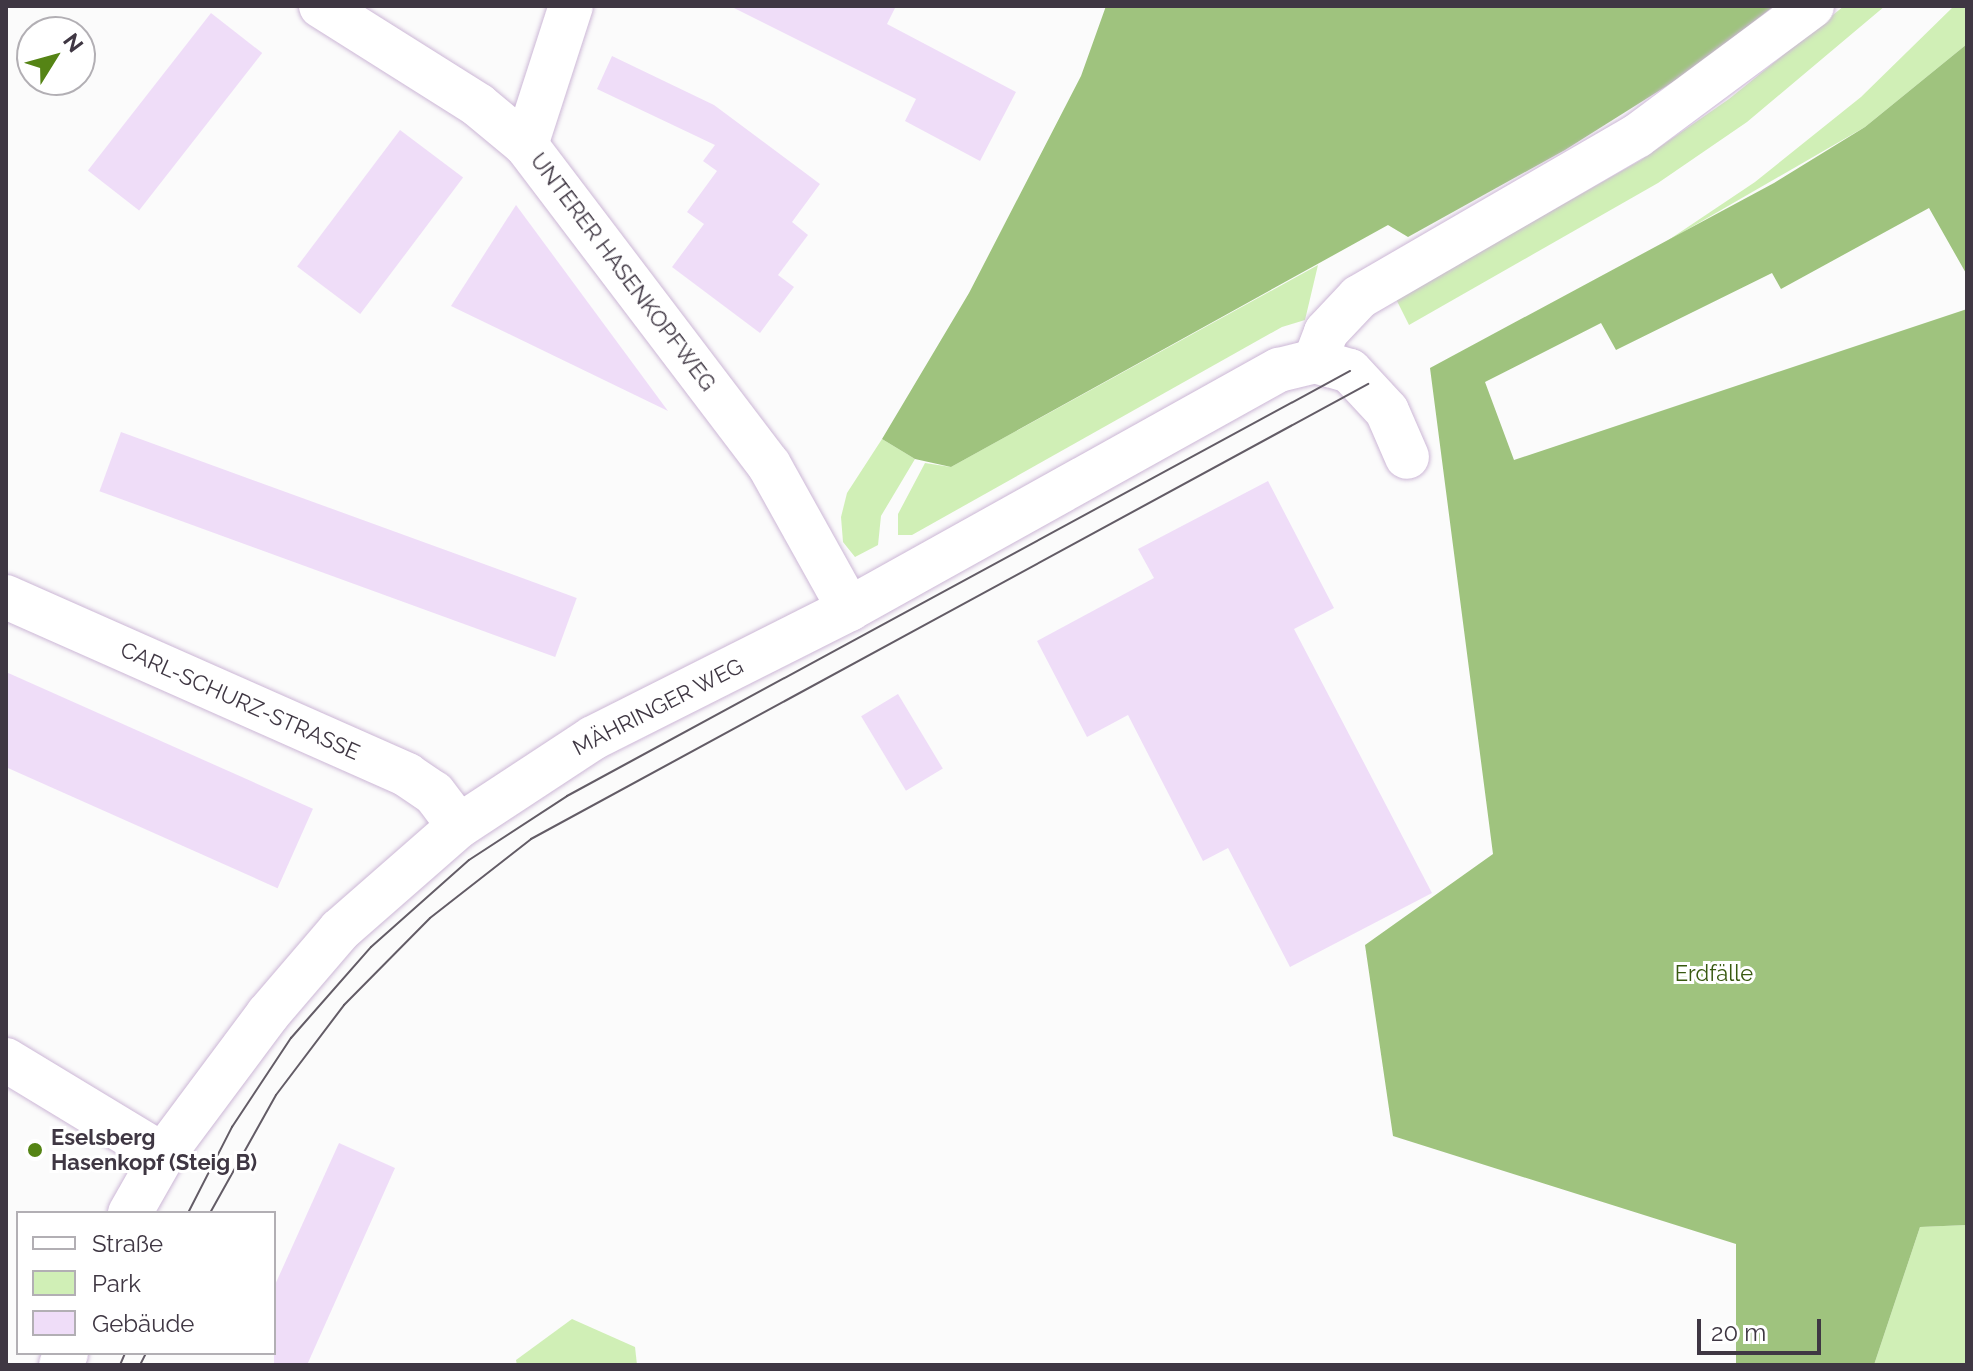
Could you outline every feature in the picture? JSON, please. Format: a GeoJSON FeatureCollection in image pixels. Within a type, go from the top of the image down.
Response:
{"type":"FeatureCollection","features":[{"type":"Feature","properties":{"kind":"street","name":"UNTERER HASENKOPFWEG"},"geometry":{"type":"LineString","coordinates":[[321,6],[478,105],[526,145],[769,465],[849,609]]}},
{"type":"Feature","properties":{"kind":"street"},"geometry":{"type":"LineString","coordinates":[[526,145],[571,6]]}},
{"type":"Feature","properties":{"kind":"street"},"geometry":{"type":"LineString","coordinates":[[1407,457],[1387,411],[1368,384],[1336,364],[1315,361],[1326,332],[1359,297],[1637,136],[1812,6]]}},
{"type":"Feature","properties":{"kind":"street","name":"MÄHRINGER WEG"},"geometry":{"type":"LineString","coordinates":[[131,1211],[163,1155],[268,1014],[340,930],[459,826],[593,738],[849,609],[1263,377],[1315,361]]}},
{"type":"Feature","properties":{"kind":"street","name":"CARL-SCHURZ-STRASSE"},"geometry":{"type":"LineString","coordinates":[[6,597],[407,775],[434,793],[459,826]]}},
{"type":"Feature","properties":{"kind":"street"},"geometry":{"type":"LineString","coordinates":[[6,1060],[163,1155]]}},
{"type":"Feature","properties":{"kind":"green space"},"geometry":{"type":"Polygon","coordinates":[[[1106,6],[1774,6],[1692,70],[1565,150],[1408,237],[1388,225],[951,467],[915,459],[882,439],[969,293],[1081,76],[1106,6]]]}},
{"type":"Feature","properties":{"kind":"green space"},"geometry":{"type":"Polygon","coordinates":[[[1844,6],[1885,6],[1747,122],[1658,183],[1409,325],[1396,299],[1641,160],[1729,99],[1844,6]]]}},
{"type":"Feature","properties":{"kind":"green space"},"geometry":{"type":"Polygon","coordinates":[[[1954,6],[1967,6],[1967,44],[1865,127],[1664,243],[1755,182],[1861,97],[1954,6]]]}},
{"type":"Feature","properties":{"kind":"green space","name":"Erdfälle"},"geometry":{"type":"Polygon","coordinates":[[[1967,44],[1967,275],[1929,208],[1781,289],[1772,273],[1616,350],[1601,323],[1485,382],[1514,460],[1967,309],[1967,1225],[1920,1227],[1874,1365],[1736,1365],[1736,1244],[1393,1136],[1365,945],[1493,854],[1430,368],[1774,183],[1865,127],[1967,44]]]}},
{"type":"Feature","properties":{"kind":"green space"},"geometry":{"type":"Polygon","coordinates":[[[1318,265],[1305,320],[1282,327],[912,535],[898,535],[898,514],[925,463],[951,467],[1318,265]]]}},
{"type":"Feature","properties":{"kind":"green space"},"geometry":{"type":"Polygon","coordinates":[[[882,439],[915,459],[881,516],[878,545],[855,557],[843,542],[841,517],[847,493],[882,439]]]}},
{"type":"Feature","properties":{"kind":"green space"},"geometry":{"type":"Polygon","coordinates":[[[1967,1225],[1967,1365],[1874,1365],[1920,1227],[1967,1225]]]}},
{"type":"Feature","properties":{"kind":"green space"},"geometry":{"type":"Polygon","coordinates":[[[572,1319],[635,1347],[637,1365],[517,1365],[516,1360],[572,1319]]]}},
{"type":"Feature","properties":{"kind":"building"},"geometry":{"type":"Polygon","coordinates":[[[730,6],[896,6],[887,24],[1016,92],[980,161],[905,121],[916,99],[730,6]]]}},
{"type":"Feature","properties":{"kind":"building"},"geometry":{"type":"Polygon","coordinates":[[[211,13],[262,53],[139,211],[88,171],[211,13]]]}},
{"type":"Feature","properties":{"kind":"building"},"geometry":{"type":"Polygon","coordinates":[[[612,56],[714,105],[820,184],[792,222],[808,235],[778,275],[794,287],[760,333],[672,267],[704,224],[687,212],[717,171],[703,161],[715,145],[597,89],[612,56]]]}},
{"type":"Feature","properties":{"kind":"building"},"geometry":{"type":"Polygon","coordinates":[[[400,130],[463,178],[360,314],[297,267],[400,130]]]}},
{"type":"Feature","properties":{"kind":"building"},"geometry":{"type":"Polygon","coordinates":[[[516,205],[668,411],[451,306],[516,205]]]}},
{"type":"Feature","properties":{"kind":"building"},"geometry":{"type":"Polygon","coordinates":[[[121,432],[577,598],[555,657],[99,491],[121,432]]]}},
{"type":"Feature","properties":{"kind":"building"},"geometry":{"type":"Polygon","coordinates":[[[1268,481],[1334,608],[1294,629],[1432,893],[1290,967],[1228,848],[1203,861],[1128,715],[1087,737],[1037,641],[1154,578],[1138,549],[1268,481]]]}},
{"type":"Feature","properties":{"kind":"building"},"geometry":{"type":"Polygon","coordinates":[[[6,672],[313,809],[278,888],[6,767],[6,672]]]}},
{"type":"Feature","properties":{"kind":"building"},"geometry":{"type":"Polygon","coordinates":[[[898,694],[943,769],[906,791],[861,716],[898,694]]]}},
{"type":"Feature","properties":{"kind":"building"},"geometry":{"type":"Polygon","coordinates":[[[339,1143],[395,1168],[307,1365],[274,1365],[276,1283],[339,1143]]]}},
{"type":"Feature","properties":{"kind":"tram line"},"geometry":{"type":"LineString","coordinates":[[189,1211],[232,1127],[291,1038],[371,947],[469,860],[567,796],[1350,371]]}},
{"type":"Feature","properties":{"kind":"tram line"},"geometry":{"type":"LineString","coordinates":[[211,1211],[276,1095],[344,1005],[430,918],[531,839],[1368,384]]}},
{"type":"Feature","properties":{"kind":"tram line"},"geometry":{"type":"LineString","coordinates":[[120,1365],[124,1355]]}},
{"type":"Feature","properties":{"kind":"tram line"},"geometry":{"type":"LineString","coordinates":[[140,1365],[145,1355]]}},
{"type":"Feature","properties":{"kind":"place","name":"Eselsberg Hasenkopf (Steig B)"},"geometry":{"type":"Point","coordinates":[35,1150]}}]}
